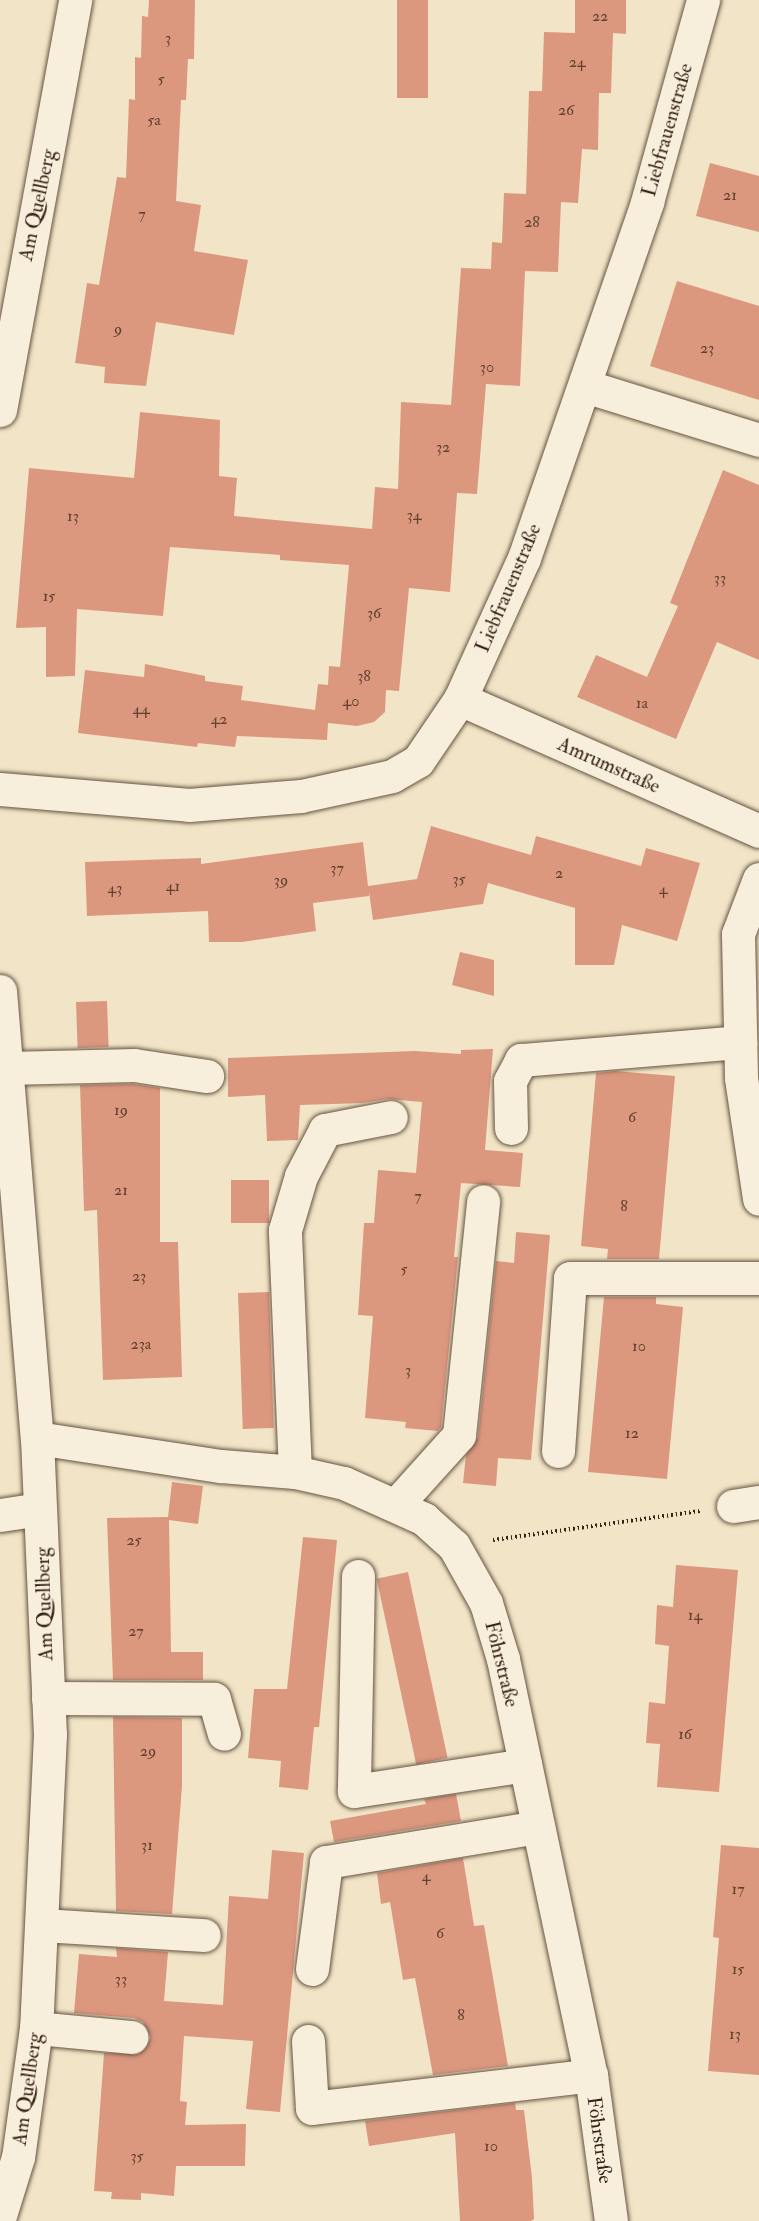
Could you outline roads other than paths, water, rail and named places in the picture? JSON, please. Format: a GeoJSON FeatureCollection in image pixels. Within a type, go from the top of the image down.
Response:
{"type":"FeatureCollection","features":[{"type":"Feature","properties":{"kind":"street","name":"Am Quellberg"},"geometry":{"type":"LineString","coordinates":[[0,410],[75,0]]}},
{"type":"Feature","properties":{"kind":"street","name":"Liebfrauenstraße"},"geometry":{"type":"LineString","coordinates":[[0,789],[189,805],[301,796],[393,776],[418,761],[460,699],[524,558],[585,386],[646,201],[703,0]]}},
{"type":"Feature","properties":{"kind":"street"},"geometry":{"type":"LineString","coordinates":[[585,386],[759,440]]}},
{"type":"Feature","properties":{"kind":"street","name":"Amrumstraße"},"geometry":{"type":"LineString","coordinates":[[460,699],[759,831]]}},
{"type":"Feature","properties":{"kind":"street"},"geometry":{"type":"LineString","coordinates":[[759,879],[738,934],[741,1042],[750,1078],[759,1198]]}},
{"type":"Feature","properties":{"kind":"street","name":"Am Quellberg"},"geometry":{"type":"LineString","coordinates":[[0,991],[37,1438],[48,1698],[43,1925],[36,2028],[18,2157],[0,2215]]}},
{"type":"Feature","properties":{"kind":"street"},"geometry":{"type":"LineString","coordinates":[[511,1128],[510,1082],[521,1060],[741,1042]]}},
{"type":"Feature","properties":{"kind":"street"},"geometry":{"type":"LineString","coordinates":[[7,1068],[134,1065],[207,1076]]}},
{"type":"Feature","properties":{"kind":"street"},"geometry":{"type":"LineString","coordinates":[[295,1472],[285,1230],[301,1176],[325,1130],[391,1117]]}},
{"type":"Feature","properties":{"kind":"street"},"geometry":{"type":"LineString","coordinates":[[396,1505],[459,1435],[483,1202]]}},
{"type":"Feature","properties":{"kind":"street"},"geometry":{"type":"LineString","coordinates":[[558,1452],[570,1278],[759,1278]]}},
{"type":"Feature","properties":{"kind":"street","name":"Föhrstraße"},"geometry":{"type":"LineString","coordinates":[[37,1438],[221,1466],[295,1472],[344,1483],[424,1519],[454,1546],[486,1603],[503,1659],[591,2075],[611,2221]]}},
{"type":"Feature","properties":{"kind":"street"},"geometry":{"type":"LineString","coordinates":[[0,1515],[40,1509]]}},
{"type":"Feature","properties":{"kind":"street"},"geometry":{"type":"LineString","coordinates":[[358,1576],[354,1791],[525,1765]]}},
{"type":"Feature","properties":{"kind":"street"},"geometry":{"type":"LineString","coordinates":[[48,1698],[214,1700],[224,1734]]}},
{"type":"Feature","properties":{"kind":"street"},"geometry":{"type":"LineString","coordinates":[[312,1969],[326,1862],[538,1827]]}},
{"type":"Feature","properties":{"kind":"street"},"geometry":{"type":"LineString","coordinates":[[43,1925],[204,1935]]}},
{"type":"Feature","properties":{"kind":"street"},"geometry":{"type":"LineString","coordinates":[[36,2028],[132,2037]]}},
{"type":"Feature","properties":{"kind":"street"},"geometry":{"type":"LineString","coordinates":[[309,2041],[312,2108],[591,2075]]}}]}
